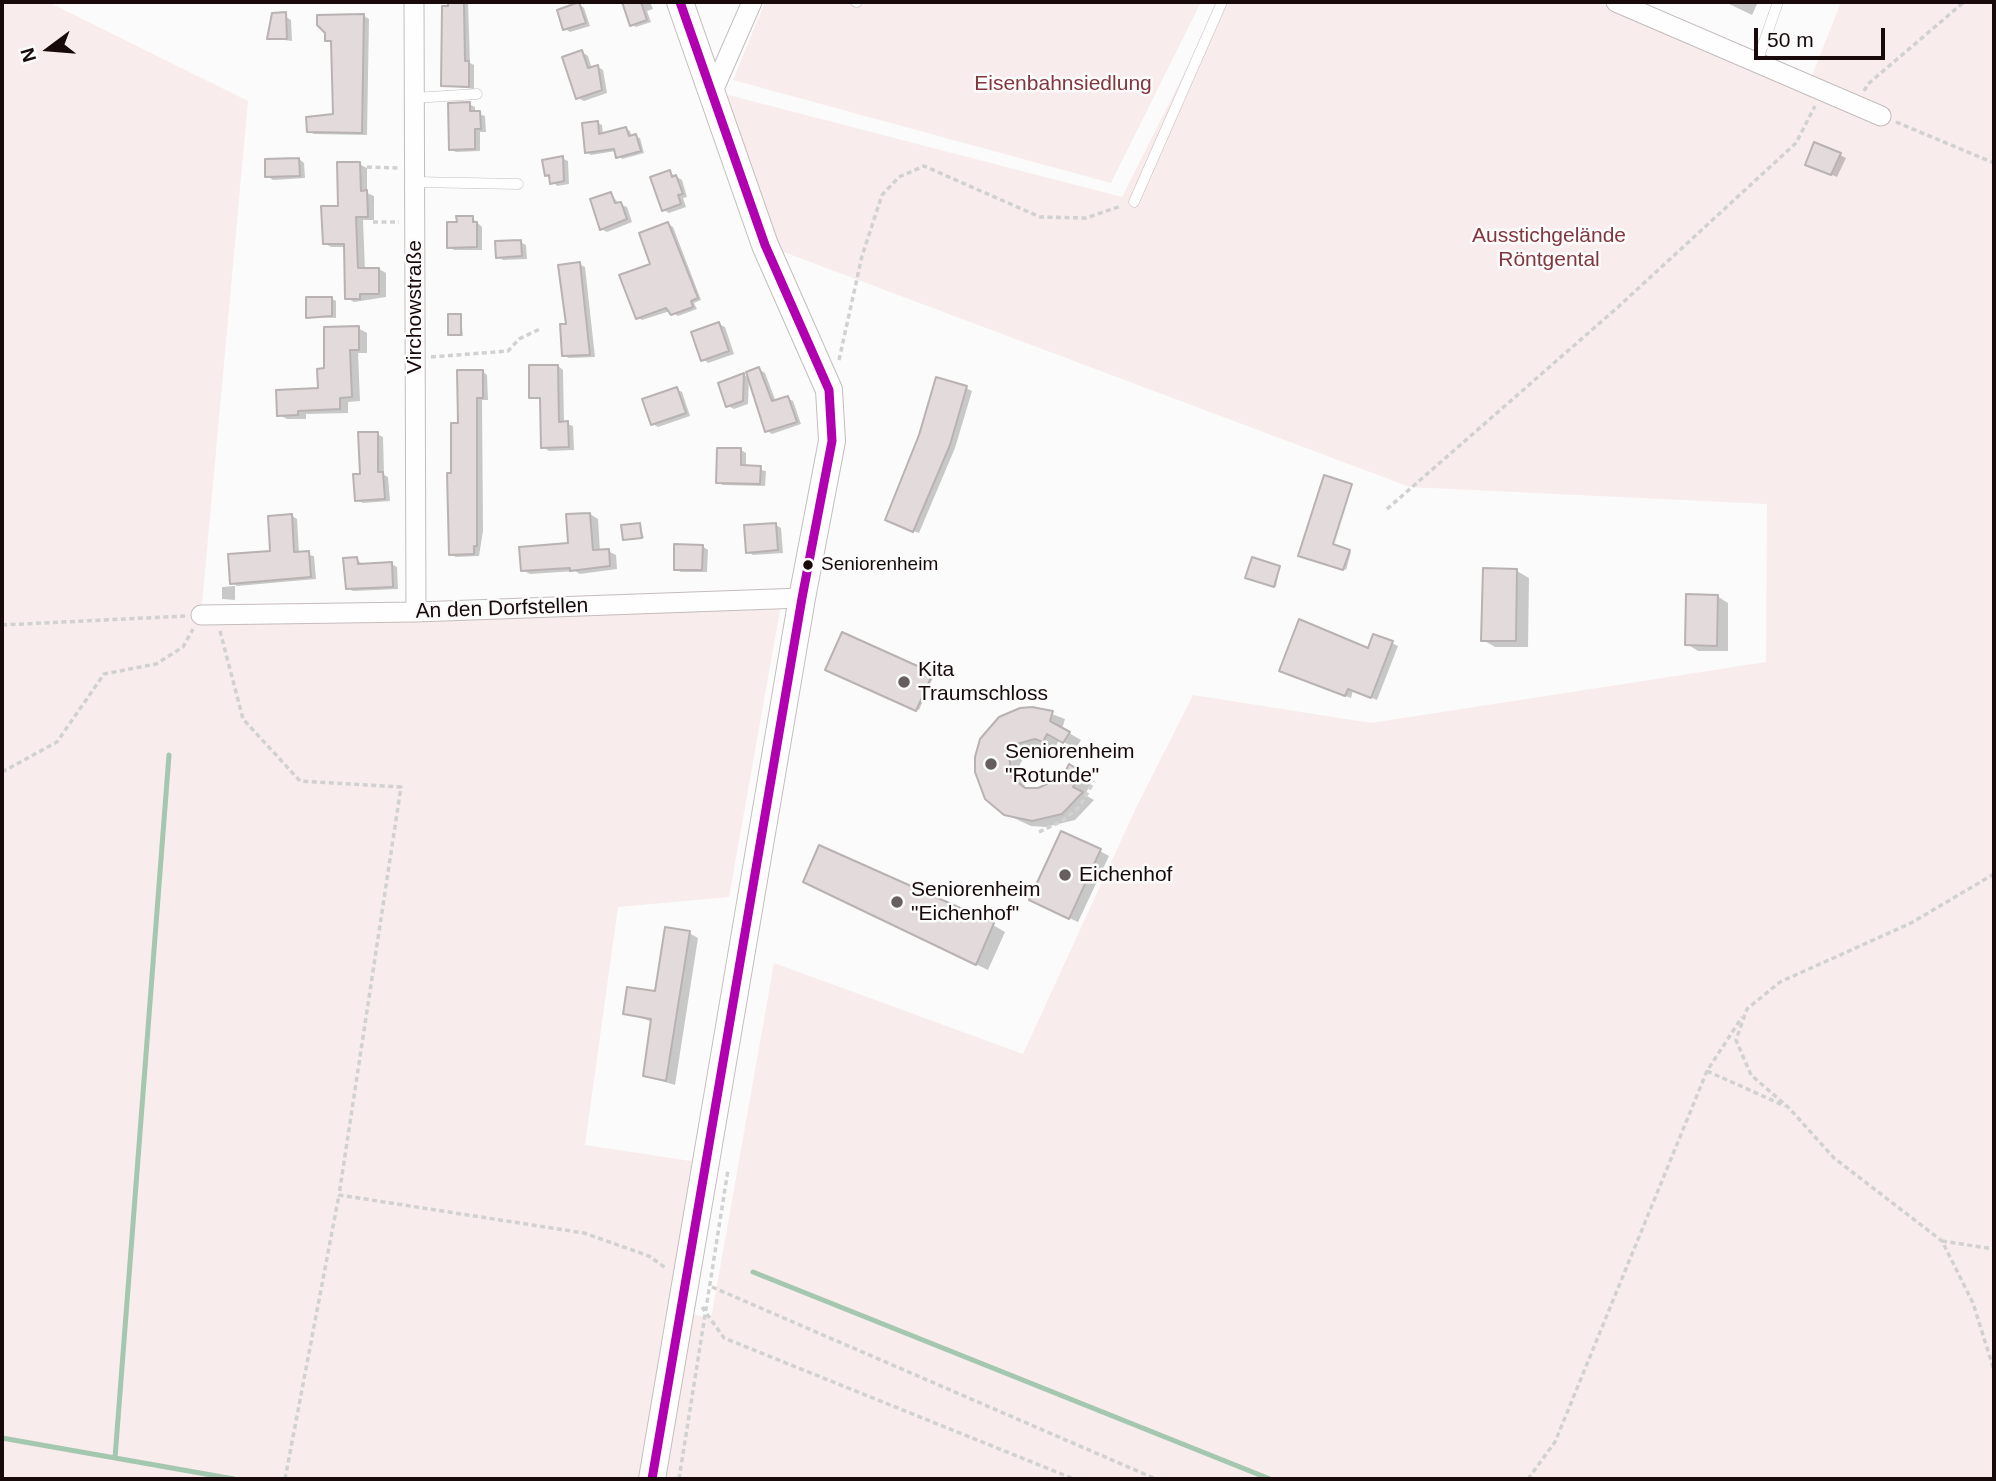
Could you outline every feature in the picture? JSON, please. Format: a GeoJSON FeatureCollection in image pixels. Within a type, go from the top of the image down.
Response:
{"type":"FeatureCollection","features":[{"type":"Feature","properties":{"kind":"street","name":"Virchowstraße"},"geometry":{"type":"LineString","coordinates":[[414,2],[416,612]]}},
{"type":"Feature","properties":{"kind":"street"},"geometry":{"type":"LineString","coordinates":[[652,1479],[802,598],[832,441],[829,390],[765,245],[680,2]]}},
{"type":"Feature","properties":{"kind":"street"},"geometry":{"type":"LineString","coordinates":[[713,92],[752,2]]}},
{"type":"Feature","properties":{"kind":"street"},"geometry":{"type":"LineString","coordinates":[[1616,2],[1756,66],[1881,116]]}},
{"type":"Feature","properties":{"kind":"street","name":"An den Dorfstellen"},"geometry":{"type":"LineString","coordinates":[[208,615],[416,612],[802,598]]}},
{"type":"Feature","properties":{"kind":"lane"},"geometry":{"type":"LineString","coordinates":[[1134,202],[1222,2]]}},
{"type":"Feature","properties":{"kind":"lane"},"geometry":{"type":"LineString","coordinates":[[1756,66],[1778,2]]}},
{"type":"Feature","properties":{"kind":"lane"},"geometry":{"type":"LineString","coordinates":[[414,99],[477,94]]}},
{"type":"Feature","properties":{"kind":"lane"},"geometry":{"type":"LineString","coordinates":[[415,175],[519,184]]}},
{"type":"Feature","properties":{"kind":"path"},"geometry":{"type":"LineString","coordinates":[[1857,105],[1868,84],[1964,2]]}},
{"type":"Feature","properties":{"kind":"path"},"geometry":{"type":"LineString","coordinates":[[1387,509],[1618,307],[1796,143],[1822,92]]}},
{"type":"Feature","properties":{"kind":"path"},"geometry":{"type":"LineString","coordinates":[[1881,116],[1994,163]]}},
{"type":"Feature","properties":{"kind":"path"},"geometry":{"type":"LineString","coordinates":[[367,166],[415,175]]}},
{"type":"Feature","properties":{"kind":"path"},"geometry":{"type":"LineString","coordinates":[[834,368],[841,356],[862,256],[881,195],[899,177],[924,166],[1040,217],[1086,219],[1134,202]]}},
{"type":"Feature","properties":{"kind":"path"},"geometry":{"type":"LineString","coordinates":[[373,222],[415,223]]}},
{"type":"Feature","properties":{"kind":"path"},"geometry":{"type":"LineString","coordinates":[[415,356],[451,357],[508,351],[519,339],[542,328]]}},
{"type":"Feature","properties":{"kind":"path"},"geometry":{"type":"LineString","coordinates":[[2,625],[208,615]]}},
{"type":"Feature","properties":{"kind":"path"},"geometry":{"type":"LineString","coordinates":[[2,772],[57,742],[104,674],[156,664],[183,647],[208,615]]}},
{"type":"Feature","properties":{"kind":"path"},"geometry":{"type":"LineString","coordinates":[[208,615],[243,719],[299,781],[401,787],[339,1195],[285,1479]]}},
{"type":"Feature","properties":{"kind":"path"},"geometry":{"type":"LineString","coordinates":[[1039,832],[1062,821],[1080,806],[1094,781]]}},
{"type":"Feature","properties":{"kind":"path"},"geometry":{"type":"LineString","coordinates":[[1528,1479],[1555,1442],[1707,1070],[1747,1009],[1780,982],[1910,923],[1994,874]]}},
{"type":"Feature","properties":{"kind":"path"},"geometry":{"type":"LineString","coordinates":[[1747,1009],[1736,1040],[1751,1076],[1789,1108],[1834,1158],[1942,1241],[1973,1303],[1994,1370]]}},
{"type":"Feature","properties":{"kind":"path"},"geometry":{"type":"LineString","coordinates":[[1707,1070],[1789,1108]]}},
{"type":"Feature","properties":{"kind":"path"},"geometry":{"type":"LineString","coordinates":[[339,1195],[584,1233],[649,1256],[687,1283],[724,1338],[1074,1479]]}},
{"type":"Feature","properties":{"kind":"path"},"geometry":{"type":"LineString","coordinates":[[1942,1241],[1994,1249]]}},
{"type":"Feature","properties":{"kind":"path"},"geometry":{"type":"LineString","coordinates":[[687,1283],[711,1287],[1154,1479]]}},
{"type":"Feature","properties":{"kind":"green space","name":"Ausstichgelände Röntgental"},"geometry":{"type":"Polygon","coordinates":[[[2,2],[48,2],[248,101],[201,615],[782,599],[729,897],[618,907],[585,1145],[697,1162],[671,1308],[711,1319],[774,963],[1023,1054],[1135,810],[1193,695],[1371,723],[1766,662],[1767,504],[1410,487],[765,245],[713,91],[1122,197],[1220,2],[1597,2],[1806,91],[1841,2],[1994,2],[1994,1479],[2,1479],[2,2]]]}},
{"type":"Feature","properties":{"kind":"green space","name":"Eisenbahnsiedlung"},"geometry":{"type":"Polygon","coordinates":[[[765,2],[1201,2],[1111,183],[733,80],[765,2]]]}},
{"type":"Feature","properties":{"kind":"building"},"geometry":{"type":"Polygon","coordinates":[[[448,2],[464,2],[465,61],[469,61],[469,87],[441,86],[442,6],[448,6],[448,2]]]}},
{"type":"Feature","properties":{"kind":"building"},"geometry":{"type":"Polygon","coordinates":[[[579,2],[586,23],[563,30],[557,10],[579,2]]]}},
{"type":"Feature","properties":{"kind":"building"},"geometry":{"type":"Polygon","coordinates":[[[622,2],[641,2],[647,20],[630,26],[622,2]]]}},
{"type":"Feature","properties":{"kind":"building"},"geometry":{"type":"Polygon","coordinates":[[[286,12],[287,39],[267,39],[272,13],[286,12]]]}},
{"type":"Feature","properties":{"kind":"building"},"geometry":{"type":"Polygon","coordinates":[[[364,14],[362,133],[307,132],[306,117],[333,114],[331,41],[325,41],[325,33],[317,25],[317,15],[364,14]]]}},
{"type":"Feature","properties":{"kind":"building"},"geometry":{"type":"Polygon","coordinates":[[[582,50],[588,68],[598,65],[602,90],[576,99],[562,57],[582,50]]]}},
{"type":"Feature","properties":{"kind":"building"},"geometry":{"type":"Polygon","coordinates":[[[470,102],[470,111],[480,111],[481,129],[475,129],[475,149],[449,150],[448,103],[470,102]]]}},
{"type":"Feature","properties":{"kind":"building"},"geometry":{"type":"Polygon","coordinates":[[[598,121],[599,134],[626,127],[629,136],[636,134],[641,151],[616,158],[614,149],[585,153],[582,123],[598,121]]]}},
{"type":"Feature","properties":{"kind":"building"},"geometry":{"type":"Polygon","coordinates":[[[1814,142],[1841,153],[1831,175],[1805,165],[1814,142]]]}},
{"type":"Feature","properties":{"kind":"building"},"geometry":{"type":"Polygon","coordinates":[[[563,156],[564,181],[550,184],[549,175],[545,176],[542,160],[563,156]]]}},
{"type":"Feature","properties":{"kind":"building"},"geometry":{"type":"Polygon","coordinates":[[[299,158],[300,176],[265,177],[265,159],[299,158]]]}},
{"type":"Feature","properties":{"kind":"building"},"geometry":{"type":"Polygon","coordinates":[[[337,162],[360,162],[361,191],[367,190],[368,217],[356,217],[358,268],[379,268],[379,294],[360,294],[360,299],[345,299],[344,244],[323,244],[321,206],[338,206],[337,162]]]}},
{"type":"Feature","properties":{"kind":"building"},"geometry":{"type":"Polygon","coordinates":[[[670,170],[672,177],[676,175],[683,194],[678,195],[681,204],[662,211],[650,177],[670,170]]]}},
{"type":"Feature","properties":{"kind":"building"},"geometry":{"type":"Polygon","coordinates":[[[611,192],[615,203],[621,202],[627,219],[600,230],[590,199],[611,192]]]}},
{"type":"Feature","properties":{"kind":"building"},"geometry":{"type":"Polygon","coordinates":[[[456,216],[473,216],[473,222],[477,222],[477,247],[447,248],[447,222],[457,222],[456,216]]]}},
{"type":"Feature","properties":{"kind":"building"},"geometry":{"type":"Polygon","coordinates":[[[668,222],[698,298],[691,301],[693,307],[671,315],[666,308],[636,319],[619,275],[650,264],[639,233],[668,222]]]}},
{"type":"Feature","properties":{"kind":"building"},"geometry":{"type":"Polygon","coordinates":[[[521,240],[522,256],[496,258],[495,241],[521,240]]]}},
{"type":"Feature","properties":{"kind":"building"},"geometry":{"type":"Polygon","coordinates":[[[580,262],[590,355],[562,356],[560,324],[566,324],[558,265],[580,262]]]}},
{"type":"Feature","properties":{"kind":"building"},"geometry":{"type":"Polygon","coordinates":[[[306,297],[332,297],[332,316],[306,318],[306,297]]]}},
{"type":"Feature","properties":{"kind":"building"},"geometry":{"type":"Polygon","coordinates":[[[448,314],[461,314],[461,335],[448,335],[448,314]]]}},
{"type":"Feature","properties":{"kind":"building"},"geometry":{"type":"Polygon","coordinates":[[[719,322],[729,351],[701,361],[691,332],[719,322]]]}},
{"type":"Feature","properties":{"kind":"building"},"geometry":{"type":"Polygon","coordinates":[[[359,326],[359,350],[350,350],[352,397],[340,398],[340,409],[298,411],[298,415],[277,416],[276,390],[318,388],[317,369],[324,368],[324,327],[359,326]]]}},
{"type":"Feature","properties":{"kind":"building"},"geometry":{"type":"Polygon","coordinates":[[[529,365],[558,365],[559,422],[568,421],[569,447],[541,448],[540,398],[529,398],[529,365]]]}},
{"type":"Feature","properties":{"kind":"building"},"geometry":{"type":"Polygon","coordinates":[[[759,367],[772,401],[788,396],[797,422],[765,432],[746,372],[759,367]]]}},
{"type":"Feature","properties":{"kind":"building"},"geometry":{"type":"Polygon","coordinates":[[[457,370],[483,370],[483,398],[477,398],[477,546],[474,546],[474,554],[449,555],[447,473],[451,473],[451,423],[458,423],[457,370]]]}},
{"type":"Feature","properties":{"kind":"building"},"geometry":{"type":"Polygon","coordinates":[[[744,373],[743,401],[726,407],[718,383],[744,373]]]}},
{"type":"Feature","properties":{"kind":"building"},"geometry":{"type":"Polygon","coordinates":[[[936,377],[967,386],[950,445],[913,532],[885,520],[919,435],[936,377]]]}},
{"type":"Feature","properties":{"kind":"building"},"geometry":{"type":"Polygon","coordinates":[[[677,387],[686,413],[651,425],[642,399],[677,387]]]}},
{"type":"Feature","properties":{"kind":"building"},"geometry":{"type":"Polygon","coordinates":[[[358,432],[378,432],[378,472],[383,472],[385,499],[355,501],[353,474],[360,474],[358,432]]]}},
{"type":"Feature","properties":{"kind":"building"},"geometry":{"type":"Polygon","coordinates":[[[717,448],[741,448],[741,465],[761,466],[760,484],[716,483],[717,448]]]}},
{"type":"Feature","properties":{"kind":"building"},"geometry":{"type":"Polygon","coordinates":[[[1324,475],[1352,484],[1333,544],[1350,550],[1343,570],[1298,556],[1324,475]]]}},
{"type":"Feature","properties":{"kind":"building"},"geometry":{"type":"Polygon","coordinates":[[[590,513],[593,550],[609,549],[610,566],[570,571],[570,568],[521,571],[519,547],[568,543],[566,514],[590,513]]]}},
{"type":"Feature","properties":{"kind":"building"},"geometry":{"type":"Polygon","coordinates":[[[292,514],[294,552],[309,551],[311,577],[230,584],[228,554],[270,551],[268,516],[292,514]]]}},
{"type":"Feature","properties":{"kind":"building"},"geometry":{"type":"Polygon","coordinates":[[[640,523],[642,538],[623,540],[621,525],[640,523]]]}},
{"type":"Feature","properties":{"kind":"building"},"geometry":{"type":"Polygon","coordinates":[[[776,523],[778,550],[746,553],[744,525],[776,523]]]}},
{"type":"Feature","properties":{"kind":"building"},"geometry":{"type":"Polygon","coordinates":[[[674,544],[703,545],[702,570],[674,570],[674,544]]]}},
{"type":"Feature","properties":{"kind":"building"},"geometry":{"type":"Polygon","coordinates":[[[357,557],[358,564],[392,562],[393,587],[346,589],[343,558],[357,557]]]}},
{"type":"Feature","properties":{"kind":"building"},"geometry":{"type":"Polygon","coordinates":[[[1252,557],[1280,566],[1274,587],[1245,578],[1252,557]]]}},
{"type":"Feature","properties":{"kind":"building"},"geometry":{"type":"Polygon","coordinates":[[[1483,568],[1517,569],[1516,641],[1481,641],[1483,568]]]}},
{"type":"Feature","properties":{"kind":"building"},"geometry":{"type":"Polygon","coordinates":[[[1686,594],[1718,595],[1717,646],[1685,645],[1686,594]]]}},
{"type":"Feature","properties":{"kind":"building"},"geometry":{"type":"Polygon","coordinates":[[[1299,619],[1368,648],[1373,634],[1393,641],[1371,698],[1348,689],[1345,696],[1279,671],[1299,619]]]}},
{"type":"Feature","properties":{"kind":"building"},"geometry":{"type":"Polygon","coordinates":[[[842,632],[933,673],[916,711],[825,670],[842,632]]]}},
{"type":"Feature","properties":{"kind":"building","name":"Seniorenheim \"Rotunde\""},"geometry":{"type":"Polygon","coordinates":[[[1020,708],[1053,711],[1050,721],[1070,732],[1063,743],[1047,734],[1043,742],[1035,739],[1017,744],[1009,756],[1012,778],[1025,788],[1038,788],[1047,784],[1053,776],[1061,780],[1069,764],[1081,771],[1073,787],[1083,792],[1062,814],[1032,821],[1004,815],[985,799],[975,772],[975,757],[980,739],[999,717],[1020,708]]]}},
{"type":"Feature","properties":{"kind":"building","name":"Eichenhof"},"geometry":{"type":"Polygon","coordinates":[[[1061,831],[1101,849],[1069,919],[1029,900],[1061,831]]]}},
{"type":"Feature","properties":{"kind":"building","name":"Seniorenheim \"Eichenhof\""},"geometry":{"type":"Polygon","coordinates":[[[819,845],[994,923],[976,965],[803,882],[819,845]]]}},
{"type":"Feature","properties":{"kind":"building"},"geometry":{"type":"Polygon","coordinates":[[[665,927],[690,931],[666,1081],[643,1076],[651,1019],[623,1014],[627,987],[655,991],[665,927]]]}},
{"type":"Feature","properties":{"kind":"waterway"},"geometry":{"type":"LineString","coordinates":[[115,1458],[169,755]]}},
{"type":"Feature","properties":{"kind":"waterway"},"geometry":{"type":"LineString","coordinates":[[753,1272],[1270,1479]]}},
{"type":"Feature","properties":{"kind":"waterway"},"geometry":{"type":"LineString","coordinates":[[2,1438],[234,1479]]}},
{"type":"Feature","properties":{"kind":"transit line"},"geometry":{"type":"LineString","coordinates":[[652,1479],[802,598],[832,441],[829,390],[765,245],[680,2]]}},
{"type":"Feature","properties":{"kind":"place","name":"Seniorenheim"},"geometry":{"type":"Point","coordinates":[808,565]}},
{"type":"Feature","properties":{"kind":"place","name":"Kita Traumschloss"},"geometry":{"type":"Point","coordinates":[904,682]}},
{"type":"Feature","properties":{"kind":"place","name":"Seniorenheim \"Rotunde\""},"geometry":{"type":"Point","coordinates":[991,764]}},
{"type":"Feature","properties":{"kind":"place","name":"Eichenhof"},"geometry":{"type":"Point","coordinates":[1065,875]}},
{"type":"Feature","properties":{"kind":"place","name":"Seniorenheim \"Eichenhof\""},"geometry":{"type":"Point","coordinates":[897,902]}}]}
